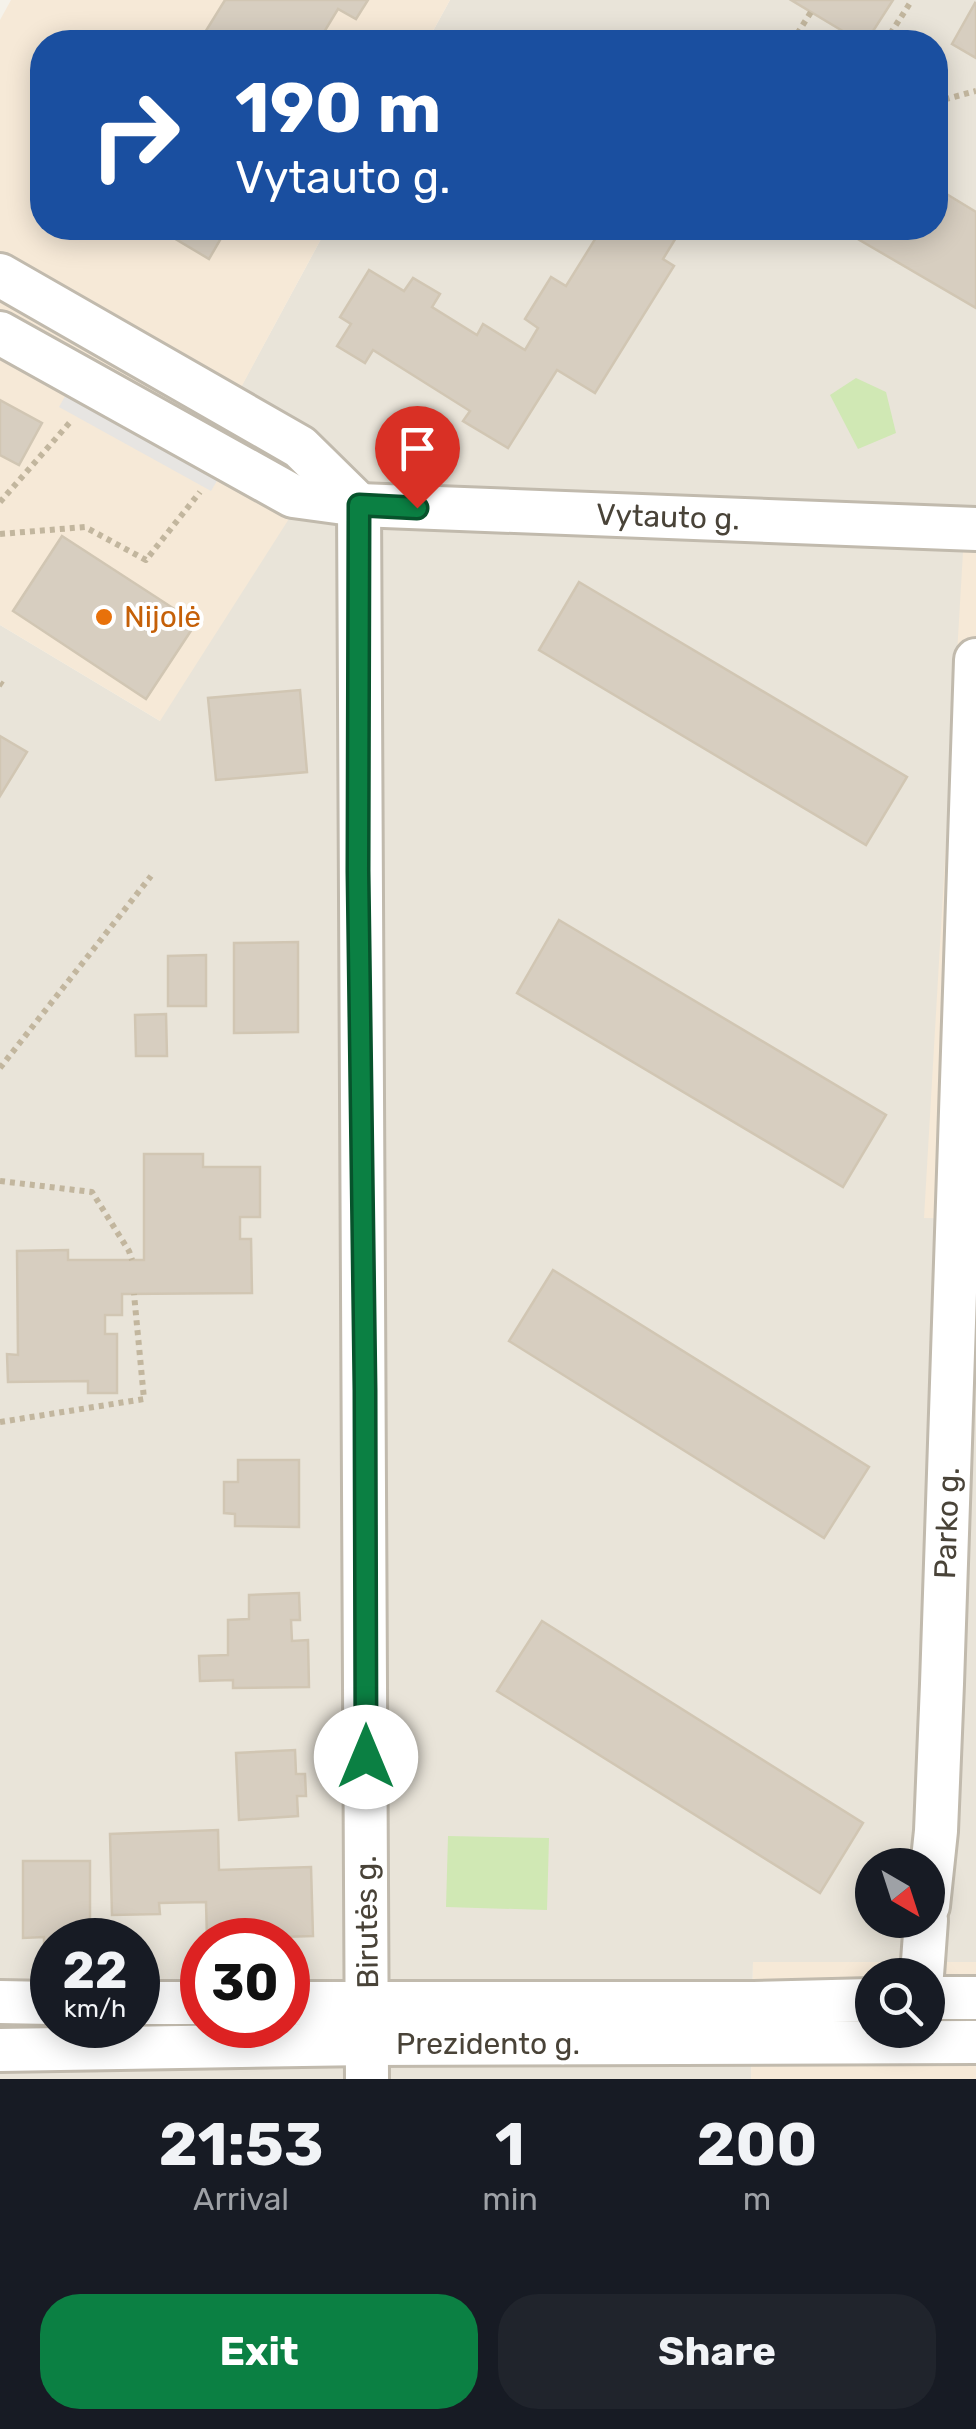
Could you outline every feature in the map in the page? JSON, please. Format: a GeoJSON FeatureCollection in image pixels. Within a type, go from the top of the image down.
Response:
{"type":"FeatureCollection","features":[{"type":"Feature","properties":{"kind":"street"},"geometry":{"type":"LineString","coordinates":[[0,275],[300,447],[359,505]]}},
{"type":"Feature","properties":{"kind":"street","name":"Vytauto g."},"geometry":{"type":"LineString","coordinates":[[0,333],[293,496],[359,505],[976,529]]}},
{"type":"Feature","properties":{"kind":"street","name":"Birutės g."},"geometry":{"type":"LineString","coordinates":[[359,505],[358,871],[368,2042]]}},
{"type":"Feature","properties":{"kind":"street","name":"Parko g."},"geometry":{"type":"LineString","coordinates":[[934,1848],[976,660]]}},
{"type":"Feature","properties":{"kind":"street"},"geometry":{"type":"LineString","coordinates":[[945,1998],[976,1998]]}},
{"type":"Feature","properties":{"kind":"street","name":"Prezidento g."},"geometry":{"type":"LineString","coordinates":[[310,2014],[368,2042],[754,2003],[855,2000]]}},
{"type":"Feature","properties":{"kind":"street"},"geometry":{"type":"LineString","coordinates":[[0,2002],[30,2002]]}},
{"type":"Feature","properties":{"kind":"street","name":"Prezidento g."},"geometry":{"type":"LineString","coordinates":[[0,2050],[368,2042],[976,2042]]}},
{"type":"Feature","properties":{"kind":"path"},"geometry":{"type":"LineString","coordinates":[[893,30],[912,0]]}},
{"type":"Feature","properties":{"kind":"path"},"geometry":{"type":"LineString","coordinates":[[800,30],[811,12]]}},
{"type":"Feature","properties":{"kind":"path"},"geometry":{"type":"LineString","coordinates":[[948,99],[976,91]]}},
{"type":"Feature","properties":{"kind":"path"},"geometry":{"type":"LineString","coordinates":[[0,502],[99,388]]}},
{"type":"Feature","properties":{"kind":"path"},"geometry":{"type":"LineString","coordinates":[[0,534],[85,526],[146,560],[226,459]]}},
{"type":"Feature","properties":{"kind":"path"},"geometry":{"type":"LineString","coordinates":[[0,1068],[151,876]]}},
{"type":"Feature","properties":{"kind":"path"},"geometry":{"type":"LineString","coordinates":[[0,1181],[92,1192],[132,1260]]}},
{"type":"Feature","properties":{"kind":"path"},"geometry":{"type":"LineString","coordinates":[[0,1422],[144,1398],[134,1294]]}},
{"type":"Feature","properties":{"kind":"shaded area"},"geometry":{"type":"Polygon","coordinates":[[[11,0],[450,0],[434,30],[30,30],[30,240],[321,240],[224,419],[315,478],[160,721],[0,625],[0,20],[11,0]]]}},
{"type":"Feature","properties":{"kind":"shaded area"},"geometry":{"type":"Polygon","coordinates":[[[450,0],[976,0],[976,519],[925,1217],[976,1219],[976,1962],[855,1958],[855,1962],[753,1962],[751,2079],[0,2079],[0,625],[160,721],[223,420],[320,240],[948,240],[948,30],[434,30],[450,0]]]}},
{"type":"Feature","properties":{"kind":"shaded area"},"geometry":{"type":"Polygon","coordinates":[[[73,382],[225,467],[211,491],[59,407],[73,382]]]}},
{"type":"Feature","properties":{"kind":"shaded area"},"geometry":{"type":"Polygon","coordinates":[[[965,518],[976,519],[976,1219],[924,1218],[965,518]]]}},
{"type":"Feature","properties":{"kind":"shaded area"},"geometry":{"type":"Polygon","coordinates":[[[753,1962],[855,1962],[855,2048],[945,2048],[945,1962],[976,1962],[976,2079],[751,2079],[753,1962]]]}},
{"type":"Feature","properties":{"kind":"green space"},"geometry":{"type":"Polygon","coordinates":[[[856,378],[886,392],[896,433],[858,449],[830,395],[856,378]]]}},
{"type":"Feature","properties":{"kind":"green space"},"geometry":{"type":"Polygon","coordinates":[[[448,1836],[549,1838],[547,1910],[446,1907],[448,1836]]]}},
{"type":"Feature","properties":{"kind":"building"},"geometry":{"type":"Polygon","coordinates":[[[225,0],[368,0],[356,19],[338,9],[325,30],[206,30],[225,0]]]}},
{"type":"Feature","properties":{"kind":"building"},"geometry":{"type":"Polygon","coordinates":[[[791,0],[893,0],[874,30],[841,30],[791,0]]]}},
{"type":"Feature","properties":{"kind":"building"},"geometry":{"type":"Polygon","coordinates":[[[976,4],[976,58],[952,44],[976,4]]]}},
{"type":"Feature","properties":{"kind":"building"},"geometry":{"type":"Polygon","coordinates":[[[948,195],[976,212],[976,308],[860,240],[948,240],[948,195]]]}},
{"type":"Feature","properties":{"kind":"building"},"geometry":{"type":"Polygon","coordinates":[[[177,240],[220,240],[209,259],[177,240]]]}},
{"type":"Feature","properties":{"kind":"building"},"geometry":{"type":"Polygon","coordinates":[[[595,240],[675,240],[663,259],[674,266],[595,393],[557,370],[508,448],[463,421],[470,411],[373,350],[365,363],[337,346],[351,324],[340,317],[369,270],[404,291],[413,278],[440,294],[432,307],[477,335],[483,324],[525,350],[538,328],[525,319],[551,277],[566,286],[595,240]]]}},
{"type":"Feature","properties":{"kind":"building"},"geometry":{"type":"Polygon","coordinates":[[[0,400],[42,423],[19,465],[0,455],[0,400]]]}},
{"type":"Feature","properties":{"kind":"building","name":"Nijolė"},"geometry":{"type":"Polygon","coordinates":[[[62,536],[196,623],[146,699],[13,611],[62,536]]]}},
{"type":"Feature","properties":{"kind":"building"},"geometry":{"type":"Polygon","coordinates":[[[579,582],[907,777],[866,845],[539,650],[579,582]]]}},
{"type":"Feature","properties":{"kind":"building"},"geometry":{"type":"Polygon","coordinates":[[[300,690],[307,772],[216,780],[208,698],[300,690]]]}},
{"type":"Feature","properties":{"kind":"building"},"geometry":{"type":"Polygon","coordinates":[[[0,736],[27,752],[0,796],[0,736]]]}},
{"type":"Feature","properties":{"kind":"building"},"geometry":{"type":"Polygon","coordinates":[[[559,920],[886,1115],[843,1187],[517,993],[559,920]]]}},
{"type":"Feature","properties":{"kind":"building"},"geometry":{"type":"Polygon","coordinates":[[[298,942],[298,1032],[234,1033],[234,943],[298,942]]]}},
{"type":"Feature","properties":{"kind":"building"},"geometry":{"type":"Polygon","coordinates":[[[206,955],[206,1006],[168,1006],[168,956],[206,955]]]}},
{"type":"Feature","properties":{"kind":"building"},"geometry":{"type":"Polygon","coordinates":[[[166,1014],[167,1056],[136,1056],[135,1015],[166,1014]]]}},
{"type":"Feature","properties":{"kind":"building"},"geometry":{"type":"Polygon","coordinates":[[[144,1154],[203,1154],[203,1167],[260,1167],[260,1217],[240,1217],[240,1239],[251,1239],[252,1293],[122,1294],[122,1315],[105,1315],[105,1334],[117,1334],[117,1393],[88,1393],[88,1381],[8,1382],[7,1354],[18,1355],[17,1251],[68,1250],[68,1260],[144,1260],[144,1154]]]}},
{"type":"Feature","properties":{"kind":"building"},"geometry":{"type":"Polygon","coordinates":[[[553,1270],[869,1467],[824,1538],[509,1341],[553,1270]]]}},
{"type":"Feature","properties":{"kind":"building"},"geometry":{"type":"Polygon","coordinates":[[[238,1460],[299,1460],[299,1527],[235,1526],[235,1514],[224,1513],[224,1482],[238,1482],[238,1460]]]}},
{"type":"Feature","properties":{"kind":"building"},"geometry":{"type":"Polygon","coordinates":[[[299,1593],[300,1620],[291,1620],[292,1641],[308,1640],[309,1687],[233,1688],[233,1680],[200,1681],[199,1656],[228,1655],[228,1620],[249,1619],[249,1595],[299,1593]]]}},
{"type":"Feature","properties":{"kind":"building"},"geometry":{"type":"Polygon","coordinates":[[[542,1621],[863,1823],[820,1893],[497,1691],[542,1621]]]}},
{"type":"Feature","properties":{"kind":"building"},"geometry":{"type":"Polygon","coordinates":[[[295,1750],[296,1774],[305,1774],[306,1796],[297,1796],[298,1816],[239,1820],[236,1753],[295,1750]]]}},
{"type":"Feature","properties":{"kind":"building"},"geometry":{"type":"Polygon","coordinates":[[[218,1830],[219,1870],[311,1867],[313,1936],[310,1918],[206,1918],[206,1902],[159,1903],[160,1914],[112,1915],[110,1834],[218,1830]]]}},
{"type":"Feature","properties":{"kind":"building"},"geometry":{"type":"Polygon","coordinates":[[[23,1861],[90,1861],[90,1918],[30,1918],[30,1938],[23,1938],[23,1861]]]}},
{"type":"Feature","properties":{"kind":"place","name":"Nijolė"},"geometry":{"type":"Point","coordinates":[104,617]}},
{"type":"Feature","properties":{"kind":"route"},"geometry":{"type":"LineString","coordinates":[[366,1757],[358,871],[359,505],[417,508]]}}]}
